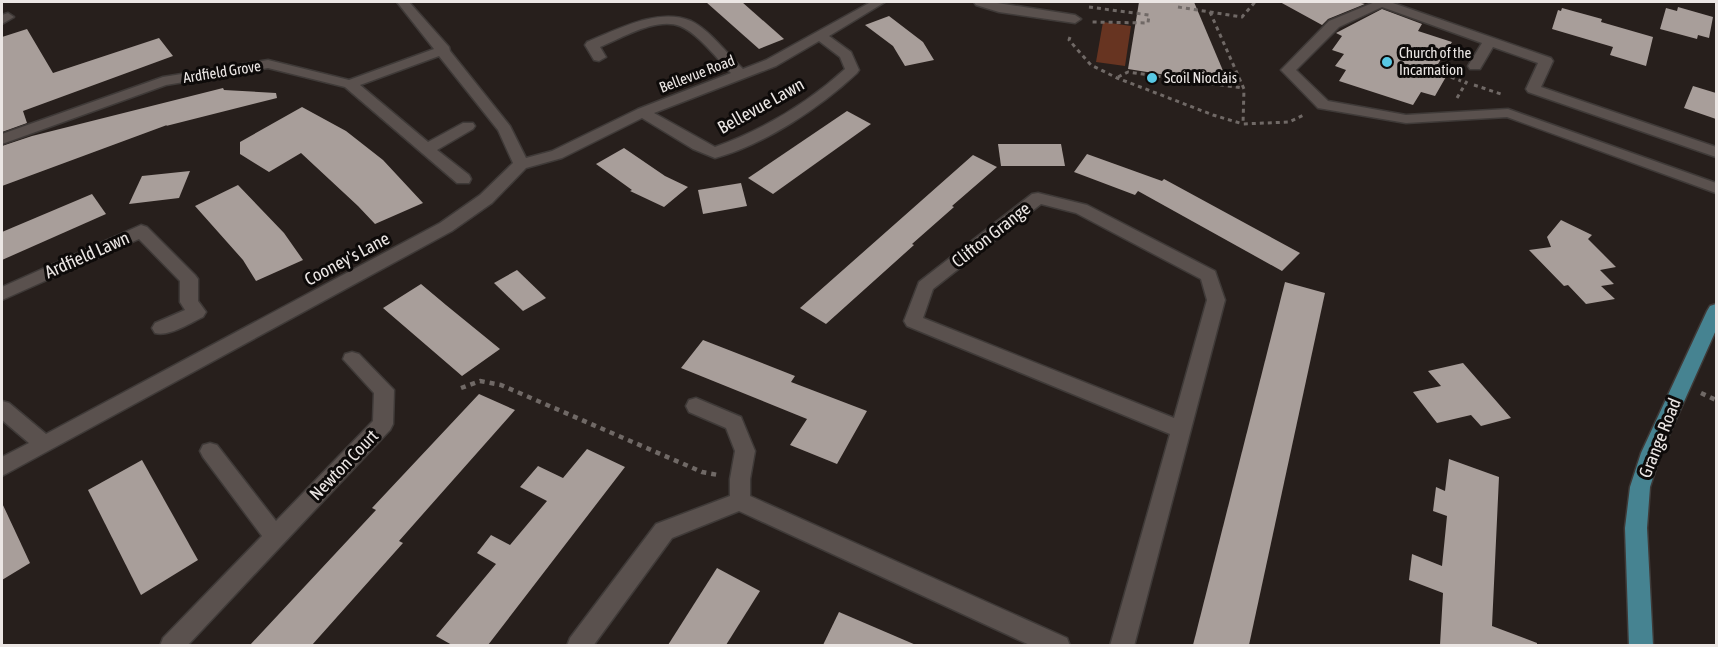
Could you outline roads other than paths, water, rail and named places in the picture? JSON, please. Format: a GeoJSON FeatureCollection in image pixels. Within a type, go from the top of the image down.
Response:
{"type":"FeatureCollection","features":[{"type":"Feature","properties":{"kind":"main road","name":"Grange Road"},"geometry":{"type":"LineString","coordinates":[[1641,645],[1636,528],[1640,487],[1651,453],[1716,311]]}},
{"type":"Feature","properties":{"kind":"street"},"geometry":{"type":"LineString","coordinates":[[403,2],[444,50],[505,129],[521,164]]}},
{"type":"Feature","properties":{"kind":"street","name":"Bellevue Road"},"geometry":{"type":"LineString","coordinates":[[521,164],[556,155],[644,112],[771,63],[879,2]]}},
{"type":"Feature","properties":{"kind":"street"},"geometry":{"type":"LineString","coordinates":[[980,2],[999,9],[1075,19]]}},
{"type":"Feature","properties":{"kind":"street"},"geometry":{"type":"LineString","coordinates":[[1716,152],[1533,89],[1546,61],[1382,3],[1334,24],[1288,70],[1323,105],[1406,119],[1508,113],[1716,188]]}},
{"type":"Feature","properties":{"kind":"street"},"geometry":{"type":"LineString","coordinates":[[599,57],[592,45],[653,22],[669,20],[687,25],[741,75]]}},
{"type":"Feature","properties":{"kind":"street","name":"Bellevue Lawn"},"geometry":{"type":"LineString","coordinates":[[644,112],[698,146],[715,153],[737,146],[837,86],[852,70],[846,55],[821,36]]}},
{"type":"Feature","properties":{"kind":"street"},"geometry":{"type":"LineString","coordinates":[[1475,66],[1491,40]]}},
{"type":"Feature","properties":{"kind":"street"},"geometry":{"type":"LineString","coordinates":[[350,84],[444,50]]}},
{"type":"Feature","properties":{"kind":"street","name":"Ardfield Grove"},"geometry":{"type":"LineString","coordinates":[[2,139],[163,81],[268,64],[350,84],[463,179]]}},
{"type":"Feature","properties":{"kind":"street"},"geometry":{"type":"LineString","coordinates":[[427,149],[468,126]]}},
{"type":"Feature","properties":{"kind":"street","name":"Cooney's Lane"},"geometry":{"type":"LineString","coordinates":[[2,467],[446,227],[483,204],[505,184],[521,164]]}},
{"type":"Feature","properties":{"kind":"street","name":"Clifton Grange"},"geometry":{"type":"LineString","coordinates":[[1122,645],[1216,300],[1209,275],[1081,209],[1038,198],[925,286],[913,321],[1179,429]]}},
{"type":"Feature","properties":{"kind":"street","name":"Ardfield Lawn"},"geometry":{"type":"LineString","coordinates":[[2,294],[141,231],[189,279],[189,302],[197,312],[161,328]]}},
{"type":"Feature","properties":{"kind":"street","name":"Newton Court"},"geometry":{"type":"LineString","coordinates":[[171,645],[383,424],[384,390],[352,359]]}},
{"type":"Feature","properties":{"kind":"street"},"geometry":{"type":"LineString","coordinates":[[696,406],[734,423],[745,451],[740,490]]}},
{"type":"Feature","properties":{"kind":"street"},"geometry":{"type":"LineString","coordinates":[[2,410],[44,444]]}},
{"type":"Feature","properties":{"kind":"street"},"geometry":{"type":"LineString","coordinates":[[210,450],[275,537]]}},
{"type":"Feature","properties":{"kind":"street"},"geometry":{"type":"LineString","coordinates":[[578,645],[664,531],[740,490]]}},
{"type":"Feature","properties":{"kind":"street"},"geometry":{"type":"LineString","coordinates":[[740,490],[1059,645]]}},
{"type":"Feature","properties":{"kind":"place","name":"Church of the Incarnation"},"geometry":{"type":"Point","coordinates":[1387,62]}},
{"type":"Feature","properties":{"kind":"place","name":"Scoil Niocláis"},"geometry":{"type":"Point","coordinates":[1152,78]}}]}
